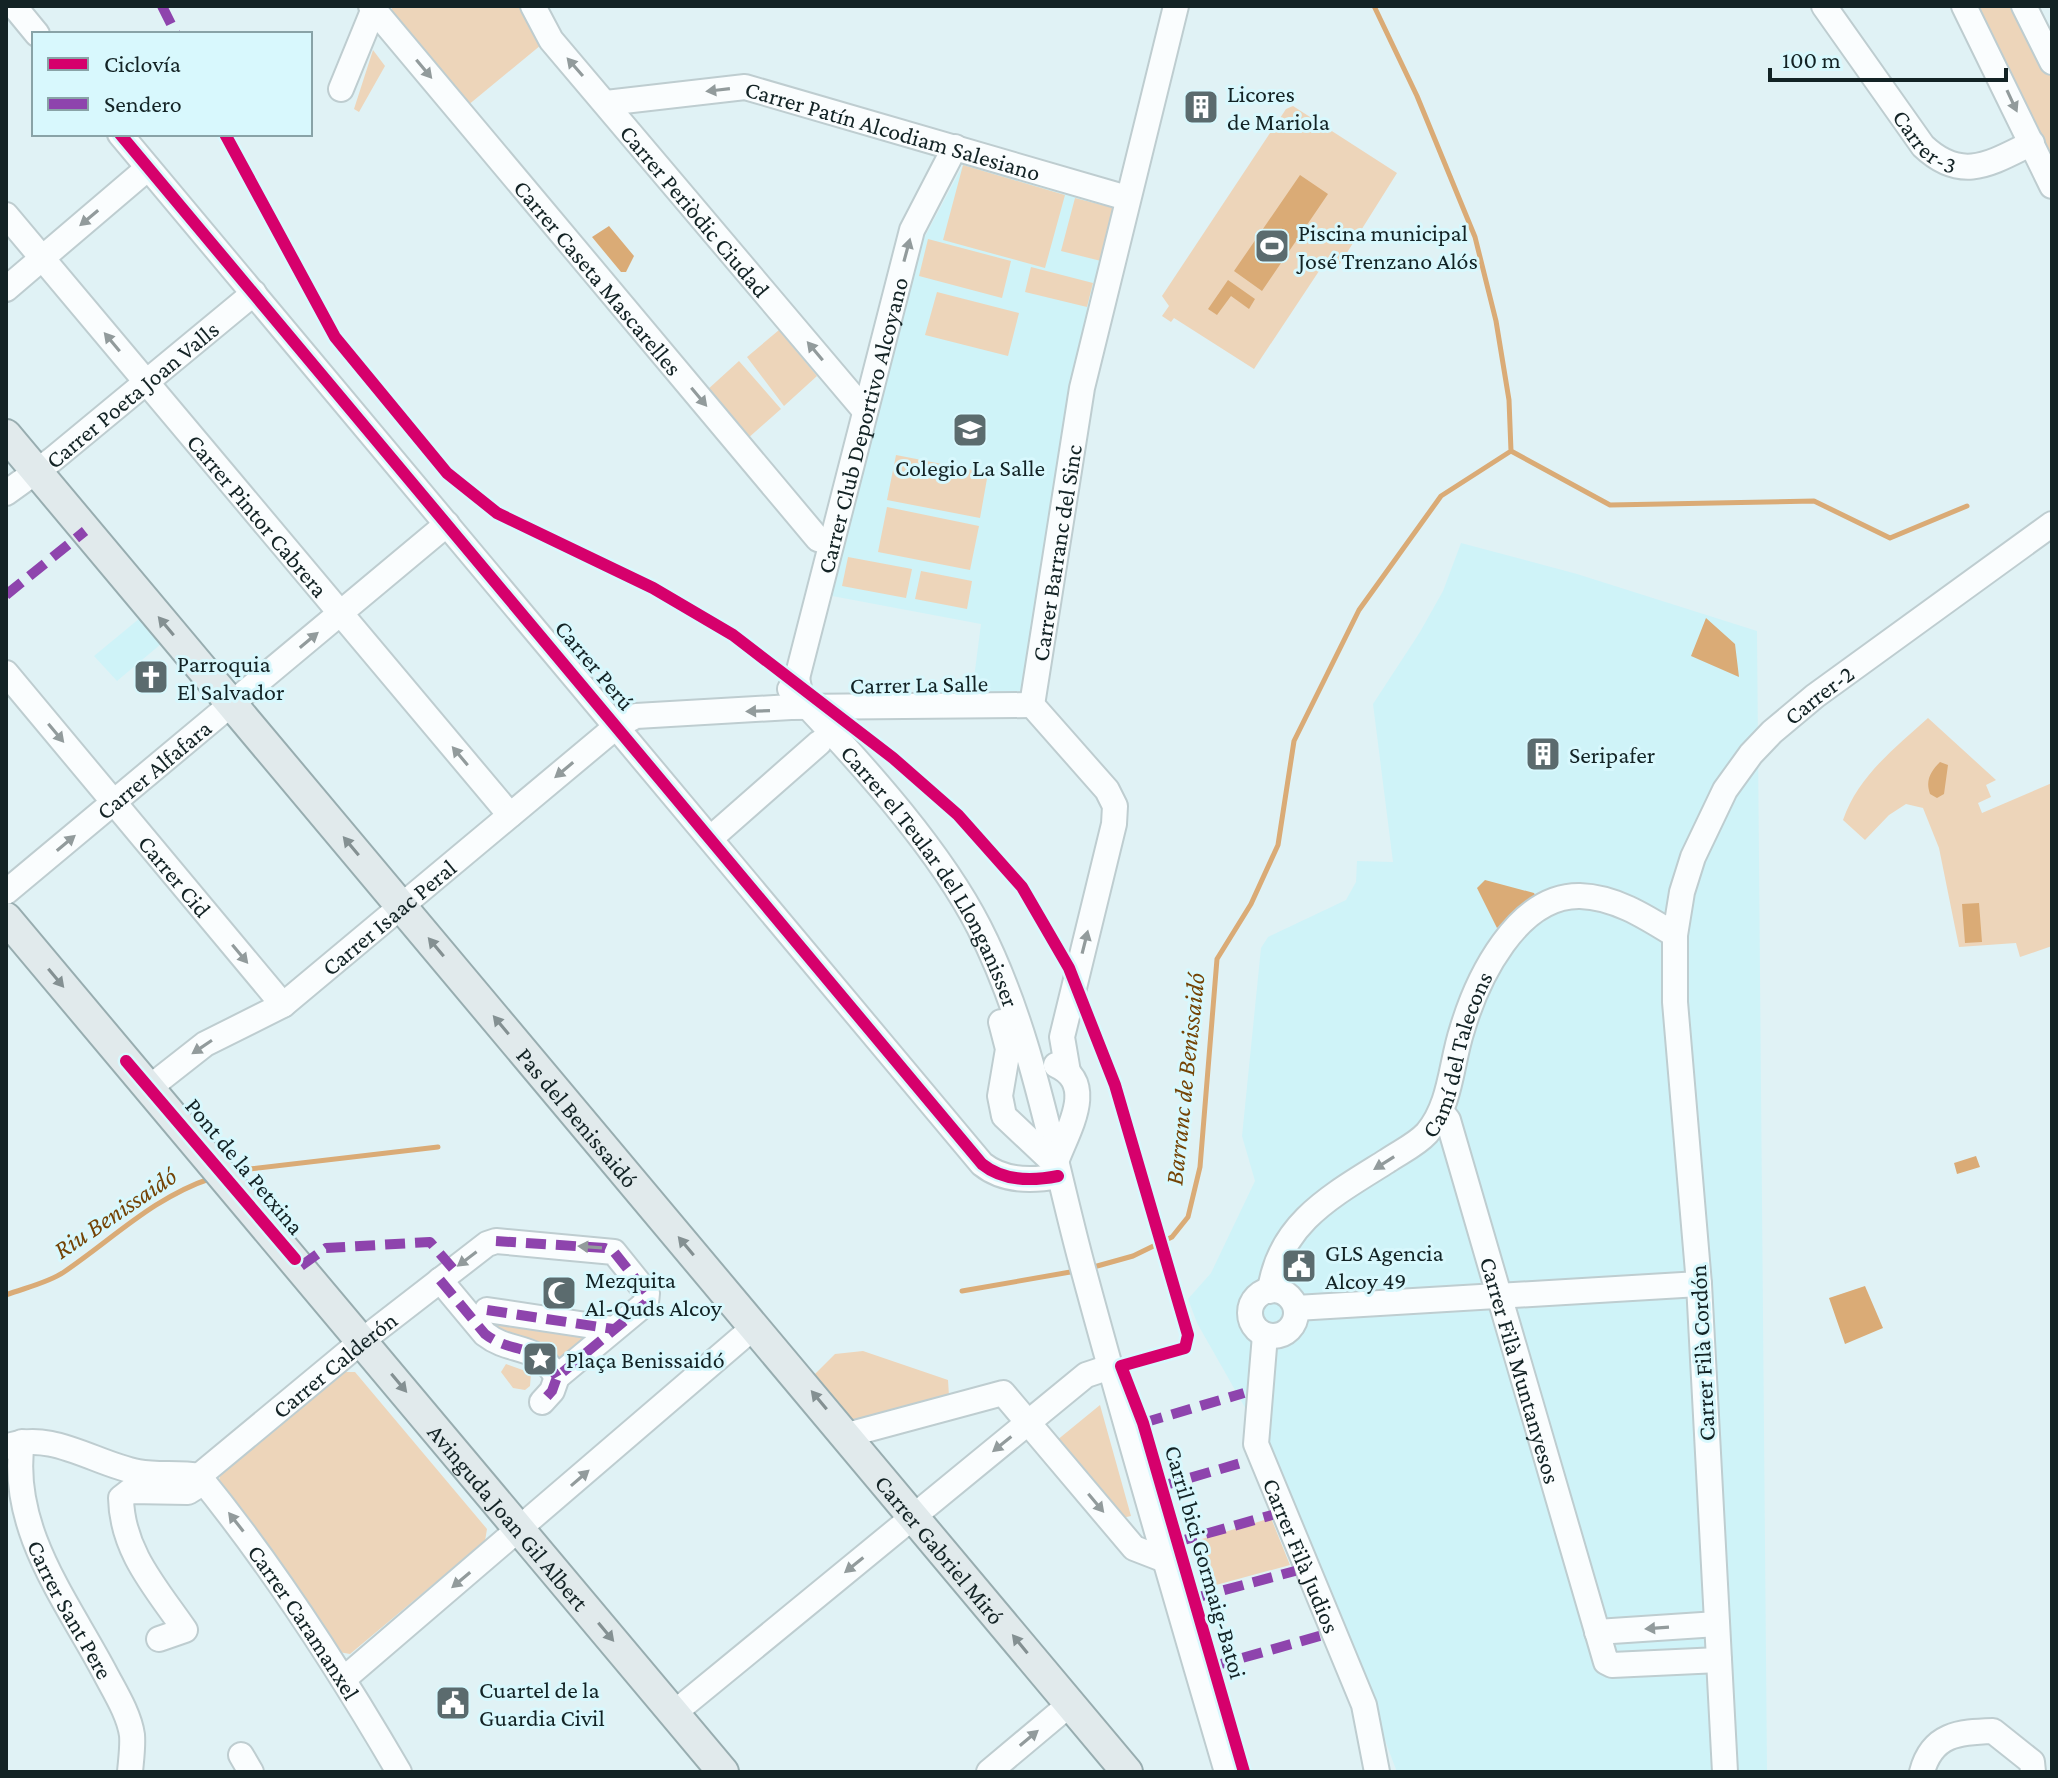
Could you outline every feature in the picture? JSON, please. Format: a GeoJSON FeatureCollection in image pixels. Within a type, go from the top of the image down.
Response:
{"type":"FeatureCollection","features":[{"type":"Feature","properties":{"kind":"main road","name":"Pas del Benissaidó"},"geometry":{"type":"LineString","coordinates":[[6,435],[754,1327]]}},
{"type":"Feature","properties":{"kind":"main road","name":"Pont de la Petxina"},"geometry":{"type":"LineString","coordinates":[[6,918],[295,1259]]}},
{"type":"Feature","properties":{"kind":"main road","name":"Avinguda Joan Gil Albert"},"geometry":{"type":"LineString","coordinates":[[295,1259],[723,1772]]}},
{"type":"Feature","properties":{"kind":"main road","name":"Carrer Gabriel Miró"},"geometry":{"type":"LineString","coordinates":[[754,1327],[1127,1772]]}},
{"type":"Feature","properties":{"kind":"street"},"geometry":{"type":"LineString","coordinates":[[14,6],[35,32]]}},
{"type":"Feature","properties":{"kind":"street","name":"Carrer Periòdic Ciudad"},"geometry":{"type":"LineString","coordinates":[[533,6],[551,40],[865,411]]}},
{"type":"Feature","properties":{"kind":"street","name":"Carrer Barranc del Sinc"},"geometry":{"type":"LineString","coordinates":[[1032,705],[1082,388],[1176,6]]}},
{"type":"Feature","properties":{"kind":"street","name":"Carrer-3"},"geometry":{"type":"LineString","coordinates":[[1824,6],[1923,146],[1938,159],[1953,166],[1976,167],[2032,143]]}},
{"type":"Feature","properties":{"kind":"street"},"geometry":{"type":"LineString","coordinates":[[1964,6],[2052,186]]}},
{"type":"Feature","properties":{"kind":"street"},"geometry":{"type":"LineString","coordinates":[[2024,6],[2052,62]]}},
{"type":"Feature","properties":{"kind":"street"},"geometry":{"type":"LineString","coordinates":[[341,89],[373,7]]}},
{"type":"Feature","properties":{"kind":"street","name":"Carrer Caseta Mascarelles"},"geometry":{"type":"LineString","coordinates":[[373,7],[818,539],[831,543]]}},
{"type":"Feature","properties":{"kind":"street","name":"Carrer Patín Alcodiam Salesiano"},"geometry":{"type":"LineString","coordinates":[[606,103],[745,87],[1127,198]]}},
{"type":"Feature","properties":{"kind":"street","name":"Carrer Perú"},"geometry":{"type":"LineString","coordinates":[[122,136],[982,1164],[995,1172],[1021,1178],[1057,1170]]}},
{"type":"Feature","properties":{"kind":"street","name":"Carrer Club Deportivo Alcoyano"},"geometry":{"type":"LineString","coordinates":[[797,678],[912,230],[955,147]]}},
{"type":"Feature","properties":{"kind":"street"},"geometry":{"type":"LineString","coordinates":[[6,289],[148,168]]}},
{"type":"Feature","properties":{"kind":"street","name":"Carrer Pintor Cabrera"},"geometry":{"type":"LineString","coordinates":[[6,215],[510,815]]}},
{"type":"Feature","properties":{"kind":"street","name":"Carrer Poeta Joan Valls"},"geometry":{"type":"LineString","coordinates":[[6,493],[254,293]]}},
{"type":"Feature","properties":{"kind":"street","name":"Carrer Alfafara"},"geometry":{"type":"LineString","coordinates":[[6,892],[447,524]]}},
{"type":"Feature","properties":{"kind":"street","name":"Carrer-2"},"geometry":{"type":"LineString","coordinates":[[1675,935],[1693,857],[1725,790],[1751,754],[1815,696],[2048,532]]}},
{"type":"Feature","properties":{"kind":"street","name":"Carrer Cid"},"geometry":{"type":"LineString","coordinates":[[6,673],[283,1005]]}},
{"type":"Feature","properties":{"kind":"street","name":"Carrer el Teular del Llonganisser"},"geometry":{"type":"LineString","coordinates":[[797,678],[800,708],[819,743],[931,878],[966,934],[986,979],[1008,1043],[1000,1096],[1004,1116],[1057,1170]]}},
{"type":"Feature","properties":{"kind":"street"},"geometry":{"type":"LineString","coordinates":[[1032,705],[1107,790],[1115,806],[1114,824],[1062,1037],[1064,1069],[1078,1092],[1079,1104],[1060,1127],[1057,1170],[1107,1356],[1227,1772]]}},
{"type":"Feature","properties":{"kind":"street","name":"Carrer La Salle"},"geometry":{"type":"LineString","coordinates":[[617,726],[636,716],[800,708],[1032,705]]}},
{"type":"Feature","properties":{"kind":"street","name":"Carrer el Teular del Llonganisser"},"geometry":{"type":"LineString","coordinates":[[800,708],[921,840],[961,895],[995,960],[1027,1054],[1060,1127]]}},
{"type":"Feature","properties":{"kind":"street","name":"Carrer Isaac Peral"},"geometry":{"type":"LineString","coordinates":[[155,1095],[205,1044],[283,1005],[617,726]]}},
{"type":"Feature","properties":{"kind":"street"},"geometry":{"type":"LineString","coordinates":[[711,838],[819,743]]}},
{"type":"Feature","properties":{"kind":"street","name":"Camí del Talecons"},"geometry":{"type":"LineString","coordinates":[[1270,1291],[1281,1250],[1303,1219],[1328,1197],[1418,1141],[1441,1111],[1461,1033],[1480,982],[1502,947],[1535,912],[1564,898],[1593,897],[1630,909],[1675,935]]}},
{"type":"Feature","properties":{"kind":"street","name":"Carrer Filà Cordón"},"geometry":{"type":"LineString","coordinates":[[1675,935],[1675,1002],[1699,1284],[1725,1772]]}},
{"type":"Feature","properties":{"kind":"street"},"geometry":{"type":"LineString","coordinates":[[1003,1086],[1027,1054],[1064,1069]]}},
{"type":"Feature","properties":{"kind":"street","name":"Carrer Filà Muntanyesos"},"geometry":{"type":"LineString","coordinates":[[1441,1111],[1448,1120],[1605,1658],[1612,1665],[1719,1660]]}},
{"type":"Feature","properties":{"kind":"street"},"geometry":{"type":"LineString","coordinates":[[1018,1130],[1060,1127]]}},
{"type":"Feature","properties":{"kind":"street","name":"Carrer Calderón"},"geometry":{"type":"LineString","coordinates":[[159,1639],[185,1630],[127,1544],[121,1498],[130,1491],[188,1492],[196,1487],[199,1476],[363,1340],[496,1241],[605,1248],[614,1252],[647,1293],[646,1303],[613,1329]]}},
{"type":"Feature","properties":{"kind":"street"},"geometry":{"type":"LineString","coordinates":[[440,1280],[486,1322],[493,1340],[533,1351],[557,1377]]}},
{"type":"Feature","properties":{"kind":"street"},"geometry":{"type":"LineString","coordinates":[[1296,1308],[1699,1284]]}},
{"type":"Feature","properties":{"kind":"street"},"geometry":{"type":"LineString","coordinates":[[1270,1291],[1283,1293],[1296,1308],[1295,1322],[1287,1332],[1265,1335],[1255,1326],[1250,1314],[1254,1302],[1270,1291]]}},
{"type":"Feature","properties":{"kind":"street"},"geometry":{"type":"LineString","coordinates":[[486,1322],[613,1329]]}},
{"type":"Feature","properties":{"kind":"street"},"geometry":{"type":"LineString","coordinates":[[345,1678],[754,1327]]}},
{"type":"Feature","properties":{"kind":"street"},"geometry":{"type":"LineString","coordinates":[[542,1402],[552,1391],[557,1377],[613,1329]]}},
{"type":"Feature","properties":{"kind":"street","name":"Carrer Filà Judios"},"geometry":{"type":"LineString","coordinates":[[1265,1335],[1256,1444],[1364,1705],[1377,1772]]}},
{"type":"Feature","properties":{"kind":"street"},"geometry":{"type":"LineString","coordinates":[[674,1713],[1107,1356]]}},
{"type":"Feature","properties":{"kind":"street"},"geometry":{"type":"LineString","coordinates":[[847,1435],[1003,1393],[1134,1548],[1165,1560]]}},
{"type":"Feature","properties":{"kind":"street"},"geometry":{"type":"LineString","coordinates":[[14,1444],[63,1447],[133,1471],[199,1476]]}},
{"type":"Feature","properties":{"kind":"street","name":"Carrer Sant Pere"},"geometry":{"type":"LineString","coordinates":[[14,1444],[20,1483],[39,1550],[58,1594],[99,1662],[130,1725],[130,1772]]}},
{"type":"Feature","properties":{"kind":"street","name":"Carrer Caramanxel"},"geometry":{"type":"LineString","coordinates":[[199,1476],[241,1527],[345,1678],[399,1772]]}},
{"type":"Feature","properties":{"kind":"street"},"geometry":{"type":"LineString","coordinates":[[1597,1632],[1717,1624]]}},
{"type":"Feature","properties":{"kind":"street"},"geometry":{"type":"LineString","coordinates":[[989,1772],[1070,1704]]}},
{"type":"Feature","properties":{"kind":"street"},"geometry":{"type":"LineString","coordinates":[[1922,1772],[1927,1755],[1955,1732],[1993,1731],[2032,1762],[2033,1772]]}},
{"type":"Feature","properties":{"kind":"shaded area"},"geometry":{"type":"Polygon","coordinates":[[[392,6],[520,6],[541,45],[467,106],[392,17],[392,6]]]}},
{"type":"Feature","properties":{"kind":"shaded area"},"geometry":{"type":"Polygon","coordinates":[[[1975,6],[2021,6],[2052,69],[2052,160],[1975,6]]]}},
{"type":"Feature","properties":{"kind":"shaded area"},"geometry":{"type":"Polygon","coordinates":[[[373,50],[385,66],[359,112],[354,109],[373,50]]]}},
{"type":"Feature","properties":{"kind":"shaded area","name":"Piscina municipal José Trenzano Alós"},"geometry":{"type":"Polygon","coordinates":[[[1293,106],[1397,173],[1338,267],[1331,262],[1325,270],[1321,268],[1254,369],[1174,318],[1171,322],[1162,316],[1169,306],[1162,296],[1286,109],[1293,106]]]}},
{"type":"Feature","properties":{"kind":"shaded area","name":"Colegio La Salle"},"geometry":{"type":"Polygon","coordinates":[[[963,165],[1118,209],[1050,525],[1022,688],[1018,693],[988,695],[974,678],[981,624],[832,596],[922,242],[963,165]]]}},
{"type":"Feature","properties":{"kind":"shaded area"},"geometry":{"type":"Polygon","coordinates":[[[963,165],[1065,195],[1045,268],[943,240],[963,165]]]}},
{"type":"Feature","properties":{"kind":"shaded area"},"geometry":{"type":"Polygon","coordinates":[[[1300,175],[1328,194],[1262,291],[1234,271],[1300,175]]]}},
{"type":"Feature","properties":{"kind":"shaded area"},"geometry":{"type":"Polygon","coordinates":[[[1075,198],[1118,209],[1105,262],[1061,251],[1075,198]]]}},
{"type":"Feature","properties":{"kind":"shaded area"},"geometry":{"type":"Polygon","coordinates":[[[609,226],[634,256],[626,272],[621,272],[592,237],[609,226]]]}},
{"type":"Feature","properties":{"kind":"shaded area"},"geometry":{"type":"Polygon","coordinates":[[[928,239],[1011,261],[1002,298],[919,276],[928,239]]]}},
{"type":"Feature","properties":{"kind":"shaded area"},"geometry":{"type":"Polygon","coordinates":[[[1031,267],[1093,283],[1087,307],[1025,292],[1031,267]]]}},
{"type":"Feature","properties":{"kind":"shaded area"},"geometry":{"type":"Polygon","coordinates":[[[1228,280],[1255,299],[1249,309],[1231,296],[1217,315],[1208,309],[1228,280]]]}},
{"type":"Feature","properties":{"kind":"shaded area"},"geometry":{"type":"Polygon","coordinates":[[[937,292],[1019,313],[1008,356],[925,335],[937,292]]]}},
{"type":"Feature","properties":{"kind":"shaded area"},"geometry":{"type":"Polygon","coordinates":[[[779,330],[817,376],[784,406],[747,357],[779,330]]]}},
{"type":"Feature","properties":{"kind":"shaded area"},"geometry":{"type":"Polygon","coordinates":[[[739,361],[781,409],[747,439],[706,391],[739,361]]]}},
{"type":"Feature","properties":{"kind":"shaded area"},"geometry":{"type":"Polygon","coordinates":[[[896,455],[988,473],[980,518],[887,500],[896,455]]]}},
{"type":"Feature","properties":{"kind":"shaded area"},"geometry":{"type":"Polygon","coordinates":[[[887,507],[979,526],[970,570],[878,552],[887,507]]]}},
{"type":"Feature","properties":{"kind":"shaded area"},"geometry":{"type":"Polygon","coordinates":[[[1461,543],[1577,574],[1757,631],[1767,1772],[1397,1772],[1285,1478],[1197,1323],[1188,1299],[1211,1273],[1255,1181],[1242,1136],[1261,948],[1268,937],[1346,900],[1356,882],[1357,861],[1393,862],[1373,704],[1443,591],[1461,543]]]}},
{"type":"Feature","properties":{"kind":"shaded area"},"geometry":{"type":"Polygon","coordinates":[[[848,557],[912,569],[906,598],[842,586],[848,557]]]}},
{"type":"Feature","properties":{"kind":"shaded area"},"geometry":{"type":"Polygon","coordinates":[[[921,571],[972,581],[967,609],[915,599],[921,571]]]}},
{"type":"Feature","properties":{"kind":"shaded area"},"geometry":{"type":"Polygon","coordinates":[[[140,618],[161,644],[117,681],[94,656],[140,618]]]}},
{"type":"Feature","properties":{"kind":"shaded area"},"geometry":{"type":"Polygon","coordinates":[[[1706,618],[1735,644],[1739,677],[1691,656],[1706,618]]]}},
{"type":"Feature","properties":{"kind":"shaded area"},"geometry":{"type":"Polygon","coordinates":[[[1928,718],[1996,780],[1986,785],[1991,797],[1978,803],[1982,813],[2052,783],[2052,946],[2020,957],[2016,943],[1959,947],[1939,848],[1923,808],[1906,804],[1889,815],[1865,840],[1843,820],[1868,776],[1928,718]]]}},
{"type":"Feature","properties":{"kind":"shaded area"},"geometry":{"type":"Polygon","coordinates":[[[1940,762],[1948,765],[1944,794],[1937,798],[1930,794],[1928,784],[1940,762]]]}},
{"type":"Feature","properties":{"kind":"shaded area"},"geometry":{"type":"Polygon","coordinates":[[[1485,880],[1534,893],[1536,897],[1497,928],[1477,888],[1485,880]]]}},
{"type":"Feature","properties":{"kind":"shaded area"},"geometry":{"type":"Polygon","coordinates":[[[1979,903],[1982,942],[1965,943],[1962,904],[1979,903]]]}},
{"type":"Feature","properties":{"kind":"shaded area"},"geometry":{"type":"Polygon","coordinates":[[[1976,1156],[1980,1167],[1957,1174],[1954,1163],[1976,1156]]]}},
{"type":"Feature","properties":{"kind":"shaded area"},"geometry":{"type":"Polygon","coordinates":[[[1865,1286],[1883,1328],[1845,1344],[1829,1298],[1865,1286]]]}},
{"type":"Feature","properties":{"kind":"shaded area"},"geometry":{"type":"Polygon","coordinates":[[[487,1315],[592,1331],[564,1363],[492,1328],[495,1326],[487,1315]]]}},
{"type":"Feature","properties":{"kind":"shaded area"},"geometry":{"type":"Polygon","coordinates":[[[863,1351],[948,1380],[949,1396],[853,1421],[815,1374],[835,1354],[863,1351]]]}},
{"type":"Feature","properties":{"kind":"shaded area"},"geometry":{"type":"Polygon","coordinates":[[[506,1364],[531,1373],[530,1386],[525,1390],[513,1388],[501,1372],[506,1364]]]}},
{"type":"Feature","properties":{"kind":"shaded area"},"geometry":{"type":"Polygon","coordinates":[[[344,1372],[355,1372],[487,1529],[485,1541],[350,1654],[339,1652],[218,1488],[220,1475],[344,1372]]]}},
{"type":"Feature","properties":{"kind":"shaded area"},"geometry":{"type":"Polygon","coordinates":[[[1100,1405],[1131,1516],[1122,1518],[1056,1441],[1100,1405]]]}},
{"type":"Feature","properties":{"kind":"shaded area"},"geometry":{"type":"Polygon","coordinates":[[[1271,1518],[1290,1565],[1205,1588],[1192,1542],[1271,1518]]]}},
{"type":"Feature","properties":{"kind":"waterway","name":"Barranc de Benissaidó"},"geometry":{"type":"LineString","coordinates":[[1374,6],[1417,96],[1475,237],[1496,321],[1509,400],[1511,451]]}},
{"type":"Feature","properties":{"kind":"waterway"},"geometry":{"type":"LineString","coordinates":[[1511,451],[1610,505],[1814,501],[1890,538],[1967,506]]}},
{"type":"Feature","properties":{"kind":"waterway","name":"Barranc de Benissaidó"},"geometry":{"type":"LineString","coordinates":[[1090,1268],[1133,1256],[1172,1237],[1188,1217],[1200,1167],[1217,959],[1251,904],[1278,845],[1294,741],[1359,610],[1441,496],[1511,451]]}},
{"type":"Feature","properties":{"kind":"waterway","name":"Riu Benissaidó"},"geometry":{"type":"LineString","coordinates":[[233,1171],[438,1147]]}},
{"type":"Feature","properties":{"kind":"waterway","name":"Riu Benissaidó"},"geometry":{"type":"LineString","coordinates":[[6,1295],[58,1276],[153,1207],[212,1178]]}},
{"type":"Feature","properties":{"kind":"waterway","name":"Barranc de Benissaidó"},"geometry":{"type":"LineString","coordinates":[[962,1291],[1076,1271]]}},
{"type":"Feature","properties":{"kind":"marked path"},"geometry":{"type":"LineString","coordinates":[[162,6],[175,32]]}},
{"type":"Feature","properties":{"kind":"marked path"},"geometry":{"type":"LineString","coordinates":[[6,595],[85,531]]}},
{"type":"Feature","properties":{"kind":"marked path"},"geometry":{"type":"LineString","coordinates":[[496,1241],[605,1248],[614,1252],[647,1293],[646,1303],[557,1377],[552,1391],[542,1402]]}},
{"type":"Feature","properties":{"kind":"marked path"},"geometry":{"type":"LineString","coordinates":[[301,1266],[326,1248],[430,1242],[454,1270]]}},
{"type":"Feature","properties":{"kind":"marked path"},"geometry":{"type":"LineString","coordinates":[[440,1280],[485,1334],[505,1345],[532,1353],[557,1377]]}},
{"type":"Feature","properties":{"kind":"marked path"},"geometry":{"type":"LineString","coordinates":[[487,1310],[613,1329]]}},
{"type":"Feature","properties":{"kind":"marked path"},"geometry":{"type":"LineString","coordinates":[[1143,1423],[1244,1393]]}},
{"type":"Feature","properties":{"kind":"marked path"},"geometry":{"type":"LineString","coordinates":[[1162,1486],[1248,1461]]}},
{"type":"Feature","properties":{"kind":"marked path"},"geometry":{"type":"LineString","coordinates":[[1177,1542],[1272,1515]]}},
{"type":"Feature","properties":{"kind":"marked path"},"geometry":{"type":"LineString","coordinates":[[1195,1598],[1295,1571]]}},
{"type":"Feature","properties":{"kind":"marked path"},"geometry":{"type":"LineString","coordinates":[[1214,1666],[1323,1635]]}},
{"type":"Feature","properties":{"kind":"cycle path"},"geometry":{"type":"LineString","coordinates":[[122,136],[982,1164],[1009,1177],[1039,1179],[1058,1176]]}},
{"type":"Feature","properties":{"kind":"cycle path","name":"Carril bici Gormaig-Batoi"},"geometry":{"type":"LineString","coordinates":[[226,136],[335,337],[447,473],[497,513],[653,588],[733,635],[893,758],[958,815],[1022,887],[1069,968],[1115,1085],[1188,1335],[1185,1348],[1121,1366],[1143,1423],[1244,1772]]}},
{"type":"Feature","properties":{"kind":"cycle path"},"geometry":{"type":"LineString","coordinates":[[126,1061],[295,1259]]}},
{"type":"Feature","properties":{"kind":"place","name":"Licores de Mariola"},"geometry":{"type":"Point","coordinates":[1201,107]}},
{"type":"Feature","properties":{"kind":"place","name":"Piscina municipal José Trenzano Alós"},"geometry":{"type":"Point","coordinates":[1272,246]}},
{"type":"Feature","properties":{"kind":"place","name":"Colegio La Salle"},"geometry":{"type":"Point","coordinates":[970,430]}},
{"type":"Feature","properties":{"kind":"place","name":"Parroquia El Salvador"},"geometry":{"type":"Point","coordinates":[151,677]}},
{"type":"Feature","properties":{"kind":"place","name":"Seripafer"},"geometry":{"type":"Point","coordinates":[1543,754]}},
{"type":"Feature","properties":{"kind":"place","name":"GLS Agencia Alcoy 49"},"geometry":{"type":"Point","coordinates":[1299,1266]}},
{"type":"Feature","properties":{"kind":"place","name":"Mezquita Al-Quds Alcoy"},"geometry":{"type":"Point","coordinates":[559,1293]}},
{"type":"Feature","properties":{"kind":"place","name":"Plaça Benissaidó"},"geometry":{"type":"Point","coordinates":[540,1359]}},
{"type":"Feature","properties":{"kind":"place","name":"Cuartel de la Guardia Civil"},"geometry":{"type":"Point","coordinates":[453,1703]}}]}
